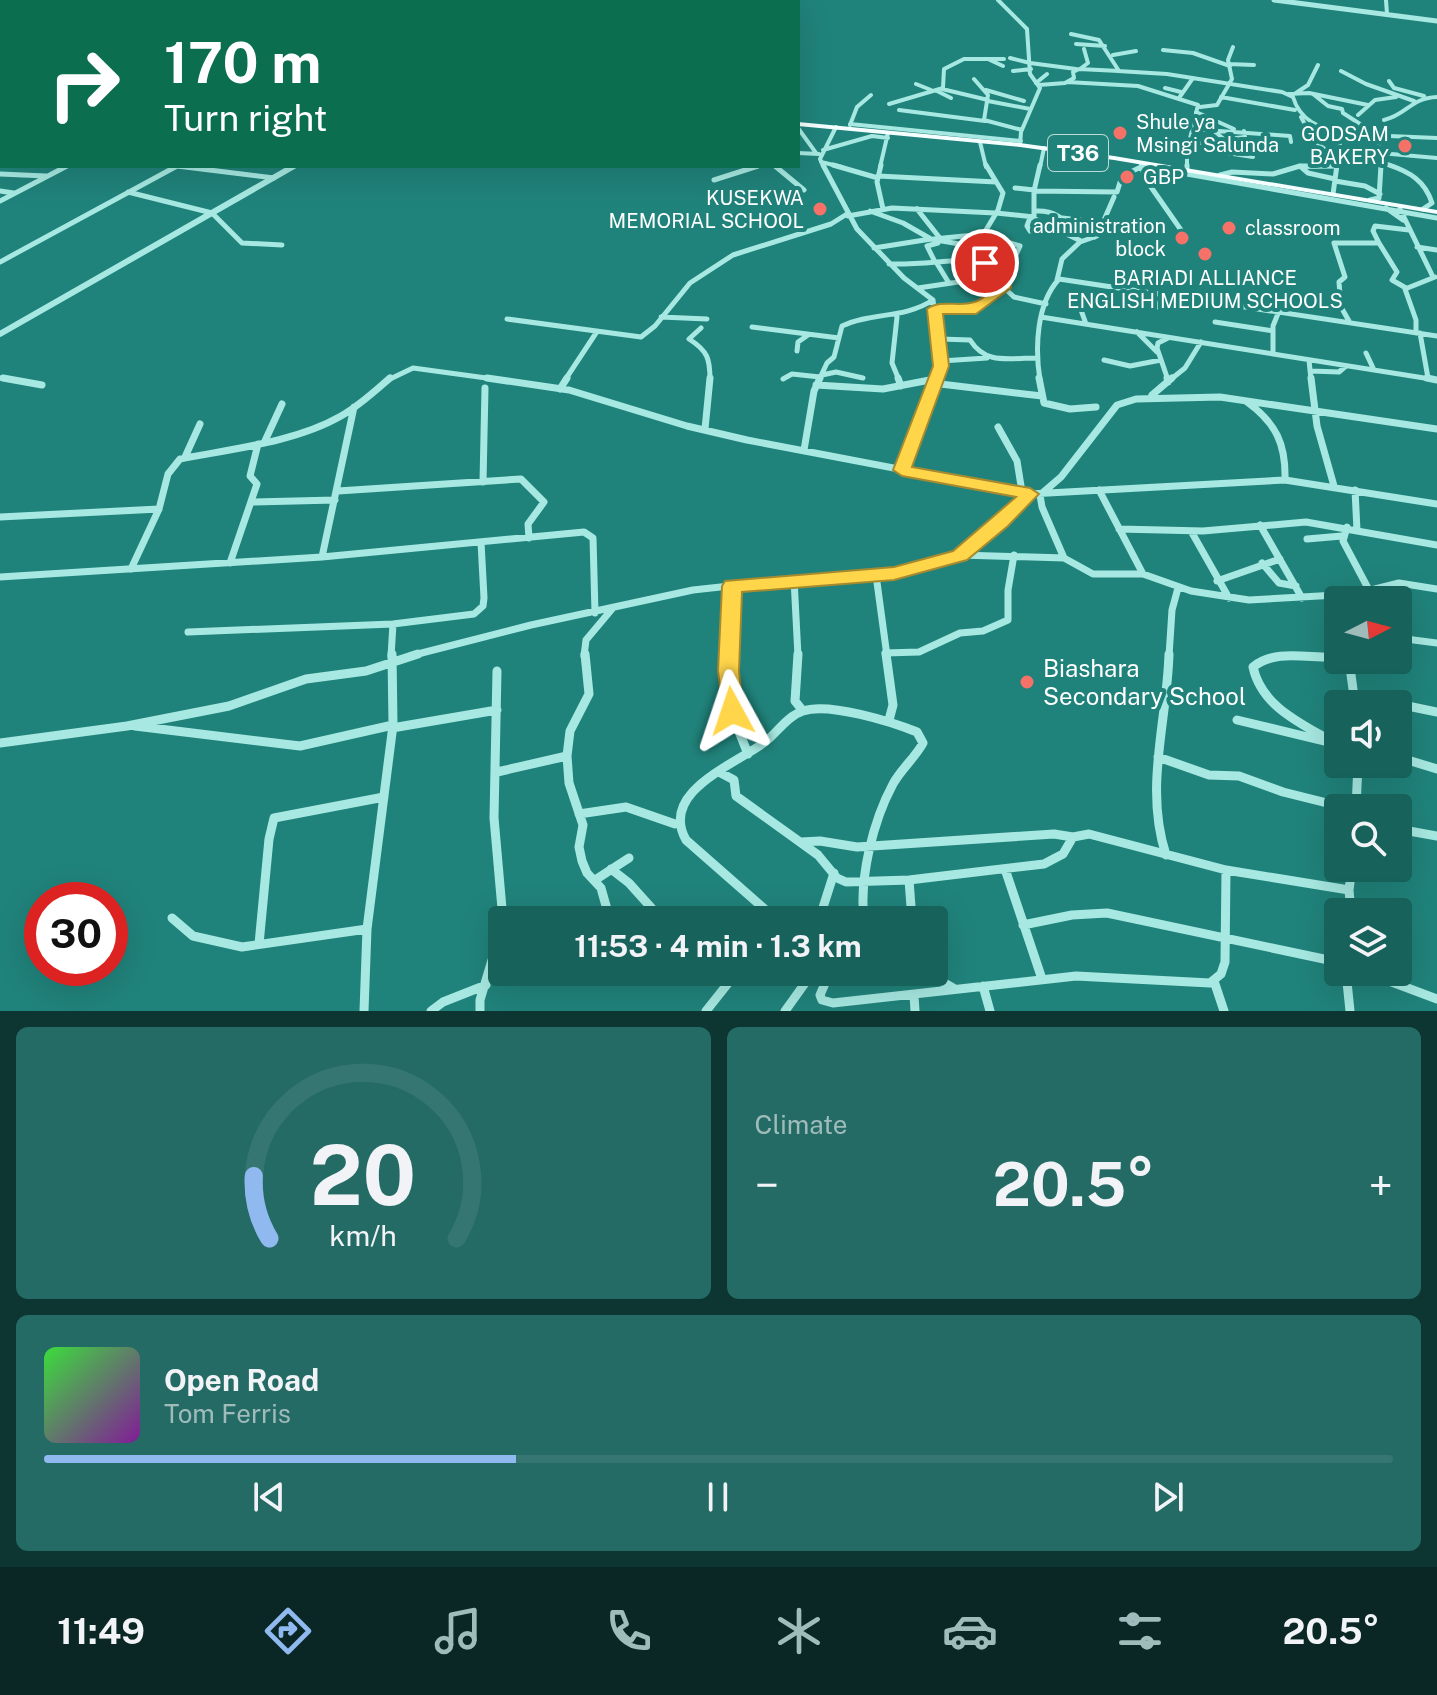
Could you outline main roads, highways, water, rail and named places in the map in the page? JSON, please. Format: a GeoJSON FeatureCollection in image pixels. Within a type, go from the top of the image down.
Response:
{"type":"FeatureCollection","features":[{"type":"Feature","properties":{"kind":"highway","name":"T36"},"geometry":{"type":"LineString","coordinates":[[800,126],[850,126],[888,135],[1020,143],[1437,212]]}},
{"type":"Feature","properties":{"kind":"place","name":"Shule ya Msingi Salunda"},"geometry":{"type":"Point","coordinates":[1120,133]}},
{"type":"Feature","properties":{"kind":"place","name":"GODSAM BAKERY"},"geometry":{"type":"Point","coordinates":[1405,146]}},
{"type":"Feature","properties":{"kind":"place","name":"GBP"},"geometry":{"type":"Point","coordinates":[1127,177]}},
{"type":"Feature","properties":{"kind":"place","name":"KUSEKWA MEMORIAL SCHOOL"},"geometry":{"type":"Point","coordinates":[820,209]}},
{"type":"Feature","properties":{"kind":"place","name":"classroom"},"geometry":{"type":"Point","coordinates":[1229,228]}},
{"type":"Feature","properties":{"kind":"place","name":"administration block"},"geometry":{"type":"Point","coordinates":[1182,238]}},
{"type":"Feature","properties":{"kind":"place","name":"BARIADI ALLIANCE ENGLISH MEDIUM SCHOOLS"},"geometry":{"type":"Point","coordinates":[1205,254]}},
{"type":"Feature","properties":{"kind":"place","name":"Biashara Secondary School"},"geometry":{"type":"Point","coordinates":[1027,682]}}]}
